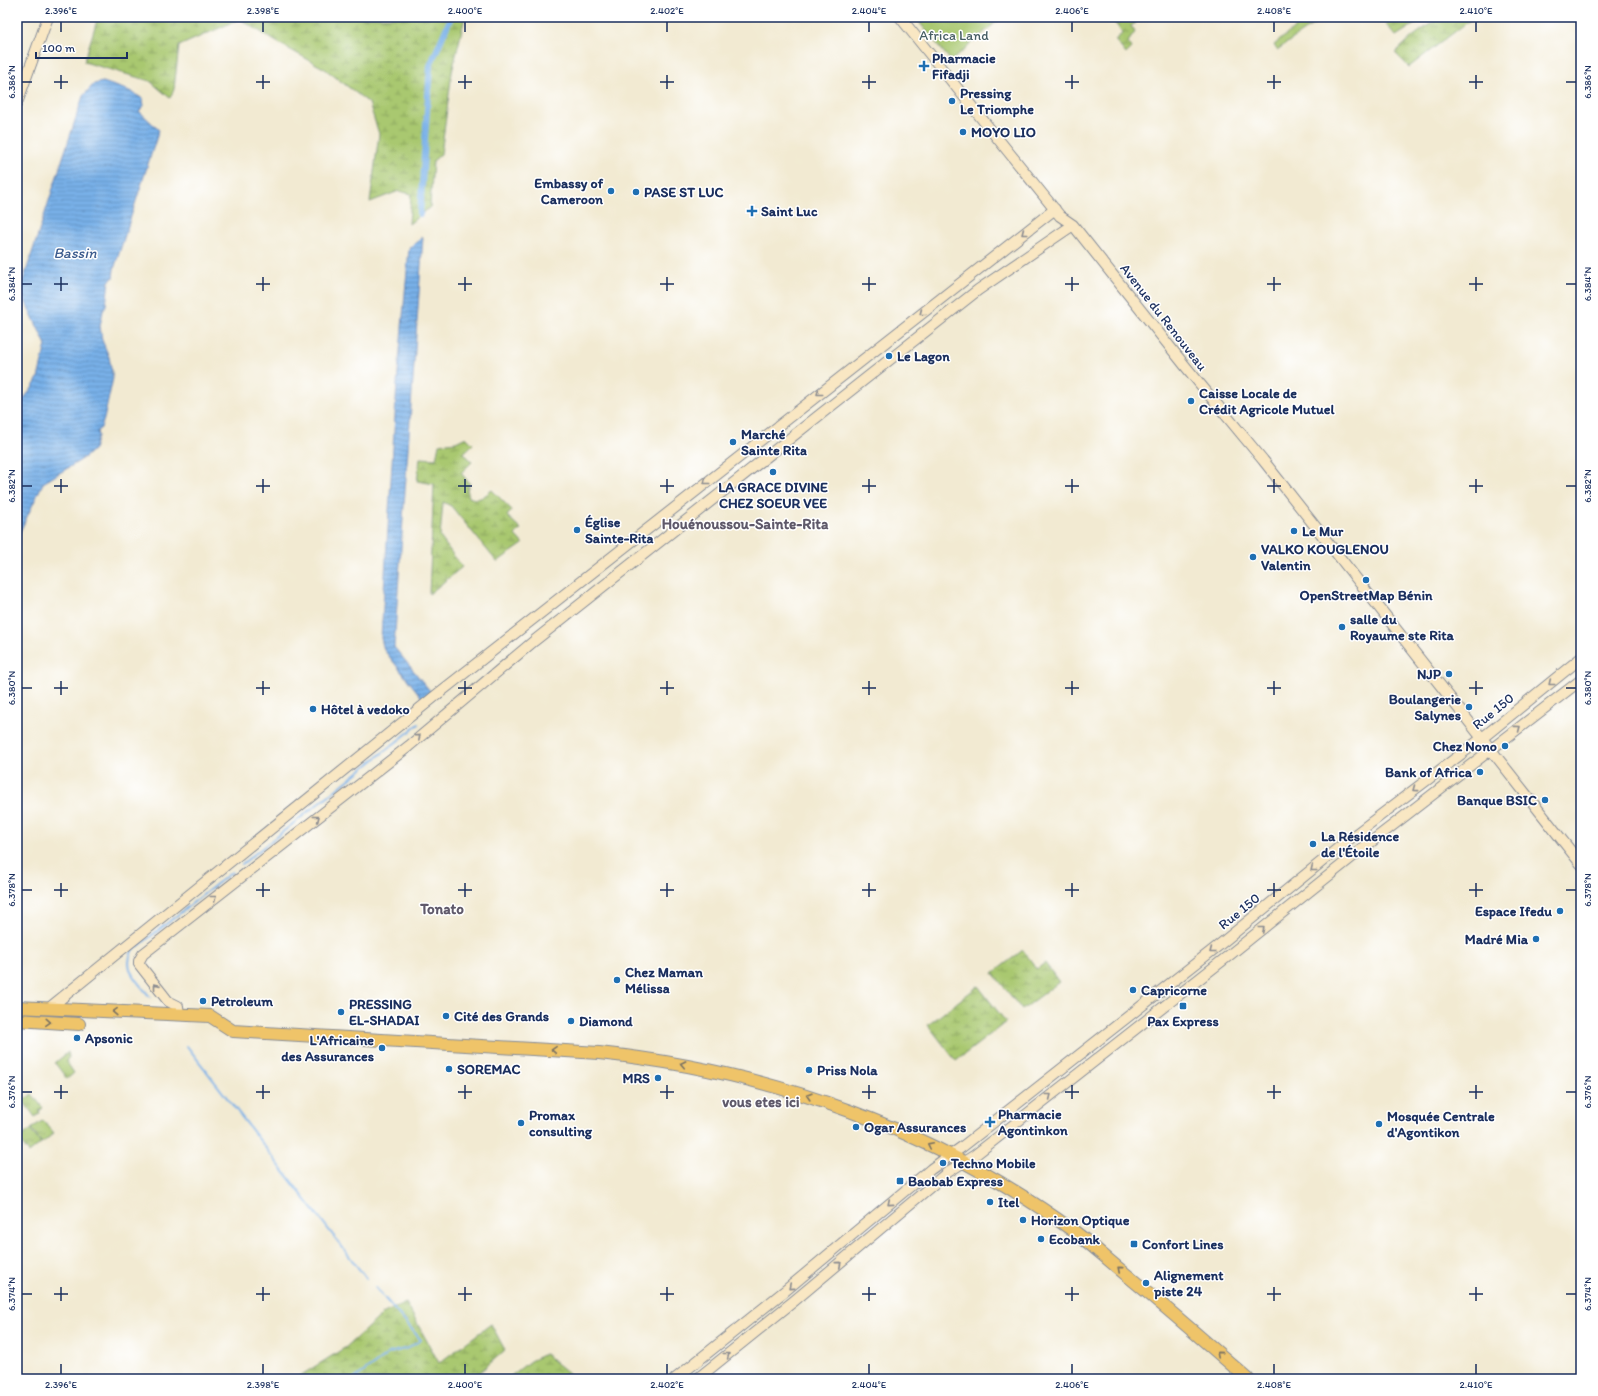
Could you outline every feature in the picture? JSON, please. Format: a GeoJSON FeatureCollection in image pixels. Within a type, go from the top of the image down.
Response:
{"type":"FeatureCollection","features":[{"type":"Feature","properties":{"kind":"highway"},"geometry":{"type":"LineString","coordinates":[[17,1007],[210,1016],[233,1031],[598,1053],[674,1062],[764,1083],[837,1106],[887,1125],[965,1162],[1022,1196],[1075,1232],[1248,1379]]}},
{"type":"Feature","properties":{"kind":"highway"},"geometry":{"type":"LineString","coordinates":[[17,1020],[80,1024]]}},
{"type":"Feature","properties":{"kind":"street"},"geometry":{"type":"LineString","coordinates":[[17,103],[48,17]]}},
{"type":"Feature","properties":{"kind":"street","name":"Avenue du Renouveau"},"geometry":{"type":"LineString","coordinates":[[900,17],[1057,212],[1073,225],[1186,367],[1263,460],[1481,739],[1581,864]]}},
{"type":"Feature","properties":{"kind":"street"},"geometry":{"type":"LineString","coordinates":[[48,1009],[439,693],[1057,212]]}},
{"type":"Feature","properties":{"kind":"street"},"geometry":{"type":"LineString","coordinates":[[179,1015],[178,1006],[168,1001],[139,964],[143,954],[409,746],[534,641],[817,416],[978,290],[1073,225]]}},
{"type":"Feature","properties":{"kind":"street","name":"Rue 150"},"geometry":{"type":"LineString","coordinates":[[675,1379],[786,1290],[931,1169],[951,1155],[1218,946],[1352,837],[1481,739],[1581,658]]}},
{"type":"Feature","properties":{"kind":"street","name":"Rue 150"},"geometry":{"type":"LineString","coordinates":[[697,1379],[794,1301],[948,1172],[965,1162],[1228,957],[1362,849],[1581,680]]}},
{"type":"Feature","properties":{"kind":"street"},"geometry":{"type":"LineString","coordinates":[[1352,837],[1362,849]]}},
{"type":"Feature","properties":{"kind":"green space"},"geometry":{"type":"Polygon","coordinates":[[[98,17],[465,17],[452,72],[441,154],[433,161],[430,207],[409,224],[411,194],[399,191],[370,202],[379,134],[369,103],[325,69],[280,44],[240,19],[179,46],[174,89],[170,98],[150,81],[84,62],[98,17]]]}},
{"type":"Feature","properties":{"kind":"green space","name":"Africa Land"},"geometry":{"type":"Polygon","coordinates":[[[915,17],[1002,17],[951,61],[915,17]]]}},
{"type":"Feature","properties":{"kind":"green space"},"geometry":{"type":"Polygon","coordinates":[[[1110,17],[1142,17],[1131,26],[1135,32],[1128,42],[1132,48],[1126,54],[1115,40],[1123,33],[1110,17]]]}},
{"type":"Feature","properties":{"kind":"green space"},"geometry":{"type":"Polygon","coordinates":[[[1308,17],[1324,17],[1277,50],[1274,45],[1308,17]]]}},
{"type":"Feature","properties":{"kind":"green space"},"geometry":{"type":"Polygon","coordinates":[[[1393,17],[1426,17],[1396,36],[1386,24],[1393,17]]]}},
{"type":"Feature","properties":{"kind":"green space"},"geometry":{"type":"Polygon","coordinates":[[[1440,17],[1474,17],[1409,67],[1395,53],[1412,37],[1440,17]]]}},
{"type":"Feature","properties":{"kind":"green space"},"geometry":{"type":"Polygon","coordinates":[[[466,437],[473,444],[464,453],[472,462],[461,473],[470,484],[467,489],[469,497],[479,499],[492,490],[512,510],[507,516],[521,529],[515,535],[523,544],[497,562],[451,506],[443,502],[440,537],[462,567],[429,594],[434,484],[417,481],[420,458],[436,459],[439,444],[456,442],[466,437]]]}},
{"type":"Feature","properties":{"kind":"green space"},"geometry":{"type":"Polygon","coordinates":[[[1023,950],[1037,969],[1045,963],[1059,982],[1022,1010],[993,973],[1023,950]]]}},
{"type":"Feature","properties":{"kind":"green space"},"geometry":{"type":"Polygon","coordinates":[[[978,986],[1006,1022],[956,1061],[928,1025],[978,986]]]}},
{"type":"Feature","properties":{"kind":"green space"},"geometry":{"type":"Polygon","coordinates":[[[68,1052],[69,1057],[66,1061],[74,1073],[67,1079],[55,1063],[68,1052]]]}},
{"type":"Feature","properties":{"kind":"green space"},"geometry":{"type":"Polygon","coordinates":[[[32,1094],[43,1108],[35,1117],[23,1101],[32,1094]]]}},
{"type":"Feature","properties":{"kind":"green space"},"geometry":{"type":"Polygon","coordinates":[[[43,1120],[54,1133],[42,1143],[31,1129],[43,1120]]]}},
{"type":"Feature","properties":{"kind":"green space"},"geometry":{"type":"Polygon","coordinates":[[[30,1130],[41,1143],[29,1153],[18,1139],[30,1130]]]}},
{"type":"Feature","properties":{"kind":"green space"},"geometry":{"type":"Polygon","coordinates":[[[406,1303],[439,1363],[491,1324],[505,1350],[472,1379],[295,1379],[346,1347],[384,1313],[406,1303]]]}},
{"type":"Feature","properties":{"kind":"green space"},"geometry":{"type":"Polygon","coordinates":[[[545,1354],[570,1375],[566,1379],[507,1379],[530,1361],[545,1354]]]}},
{"type":"Feature","properties":{"kind":"water","name":"Bassin"},"geometry":{"type":"Polygon","coordinates":[[[103,82],[130,91],[143,99],[144,106],[139,111],[159,130],[114,269],[113,278],[109,281],[106,305],[103,311],[100,326],[102,340],[109,357],[113,378],[104,419],[101,428],[97,431],[98,436],[94,449],[81,460],[43,483],[17,538],[17,407],[33,387],[38,378],[46,345],[20,290],[83,96],[94,84],[103,82]]]}},
{"type":"Feature","properties":{"kind":"water"},"geometry":{"type":"Polygon","coordinates":[[[423,237],[394,647],[431,692],[423,699],[384,650],[381,638],[397,384],[409,248],[423,237]]]}},
{"type":"Feature","properties":{"kind":"waterway"},"geometry":{"type":"LineString","coordinates":[[420,214],[430,66],[451,17]]}},
{"type":"Feature","properties":{"kind":"waterway"},"geometry":{"type":"LineString","coordinates":[[242,864],[419,724]]}},
{"type":"Feature","properties":{"kind":"waterway"},"geometry":{"type":"LineString","coordinates":[[150,997],[130,970],[129,958],[132,951],[232,872]]}},
{"type":"Feature","properties":{"kind":"waterway"},"geometry":{"type":"LineString","coordinates":[[187,1046],[366,1278]]}},
{"type":"Feature","properties":{"kind":"waterway"},"geometry":{"type":"LineString","coordinates":[[354,1379],[389,1353],[408,1348],[421,1340],[375,1287]]}},
{"type":"Feature","properties":{"kind":"place","name":"Pharmacie Fifadji"},"geometry":{"type":"Point","coordinates":[924,66]}},
{"type":"Feature","properties":{"kind":"place","name":"Pressing Le Triomphe"},"geometry":{"type":"Point","coordinates":[952,101]}},
{"type":"Feature","properties":{"kind":"place","name":"MOYO LIO"},"geometry":{"type":"Point","coordinates":[963,132]}},
{"type":"Feature","properties":{"kind":"place","name":"Embassy of Cameroon"},"geometry":{"type":"Point","coordinates":[611,191]}},
{"type":"Feature","properties":{"kind":"place","name":"PASE ST LUC"},"geometry":{"type":"Point","coordinates":[636,192]}},
{"type":"Feature","properties":{"kind":"place","name":"Saint Luc"},"geometry":{"type":"Point","coordinates":[752,211]}},
{"type":"Feature","properties":{"kind":"place","name":"Le Lagon"},"geometry":{"type":"Point","coordinates":[889,356]}},
{"type":"Feature","properties":{"kind":"place","name":"Caisse Locale de Crédit Agricole Mutuel"},"geometry":{"type":"Point","coordinates":[1191,401]}},
{"type":"Feature","properties":{"kind":"place","name":"Marché Sainte Rita"},"geometry":{"type":"Point","coordinates":[733,442]}},
{"type":"Feature","properties":{"kind":"place","name":"LA GRACE DIVINE CHEZ SOEUR VEE"},"geometry":{"type":"Point","coordinates":[773,472]}},
{"type":"Feature","properties":{"kind":"place","name":"Église Sainte-Rita"},"geometry":{"type":"Point","coordinates":[577,530]}},
{"type":"Feature","properties":{"kind":"place","name":"Le Mur"},"geometry":{"type":"Point","coordinates":[1294,531]}},
{"type":"Feature","properties":{"kind":"place","name":"VALKO KOUGLENOU Valentin"},"geometry":{"type":"Point","coordinates":[1253,557]}},
{"type":"Feature","properties":{"kind":"place","name":"OpenStreetMap Bénin"},"geometry":{"type":"Point","coordinates":[1366,580]}},
{"type":"Feature","properties":{"kind":"place","name":"salle du Royaume ste Rita"},"geometry":{"type":"Point","coordinates":[1342,627]}},
{"type":"Feature","properties":{"kind":"place","name":"NJP"},"geometry":{"type":"Point","coordinates":[1449,674]}},
{"type":"Feature","properties":{"kind":"place","name":"Boulangerie Salynes"},"geometry":{"type":"Point","coordinates":[1469,707]}},
{"type":"Feature","properties":{"kind":"place","name":"Hôtel à vedoko"},"geometry":{"type":"Point","coordinates":[313,709]}},
{"type":"Feature","properties":{"kind":"place","name":"Chez Nono"},"geometry":{"type":"Point","coordinates":[1505,746]}},
{"type":"Feature","properties":{"kind":"place","name":"Bank of Africa"},"geometry":{"type":"Point","coordinates":[1480,772]}},
{"type":"Feature","properties":{"kind":"place","name":"Banque BSIC"},"geometry":{"type":"Point","coordinates":[1545,800]}},
{"type":"Feature","properties":{"kind":"place","name":"La Résidence de l'Étoile"},"geometry":{"type":"Point","coordinates":[1313,844]}},
{"type":"Feature","properties":{"kind":"place","name":"Espace Ifedu"},"geometry":{"type":"Point","coordinates":[1560,911]}},
{"type":"Feature","properties":{"kind":"place","name":"Madré Mia"},"geometry":{"type":"Point","coordinates":[1536,939]}},
{"type":"Feature","properties":{"kind":"place","name":"Chez Maman Mélissa"},"geometry":{"type":"Point","coordinates":[617,980]}},
{"type":"Feature","properties":{"kind":"place","name":"Capricorne"},"geometry":{"type":"Point","coordinates":[1133,990]}},
{"type":"Feature","properties":{"kind":"place","name":"Petroleum"},"geometry":{"type":"Point","coordinates":[203,1001]}},
{"type":"Feature","properties":{"kind":"place","name":"Pax Express"},"geometry":{"type":"Point","coordinates":[1183,1006]}},
{"type":"Feature","properties":{"kind":"place","name":"PRESSING EL-SHADAI"},"geometry":{"type":"Point","coordinates":[341,1012]}},
{"type":"Feature","properties":{"kind":"place","name":"Cité des Grands"},"geometry":{"type":"Point","coordinates":[446,1016]}},
{"type":"Feature","properties":{"kind":"place","name":"Diamond"},"geometry":{"type":"Point","coordinates":[571,1021]}},
{"type":"Feature","properties":{"kind":"place","name":"Apsonic"},"geometry":{"type":"Point","coordinates":[77,1038]}},
{"type":"Feature","properties":{"kind":"place","name":"L'Africaine des Assurances"},"geometry":{"type":"Point","coordinates":[382,1048]}},
{"type":"Feature","properties":{"kind":"place","name":"SOREMAC"},"geometry":{"type":"Point","coordinates":[449,1069]}},
{"type":"Feature","properties":{"kind":"place","name":"Priss Nola"},"geometry":{"type":"Point","coordinates":[809,1070]}},
{"type":"Feature","properties":{"kind":"place","name":"MRS"},"geometry":{"type":"Point","coordinates":[658,1078]}},
{"type":"Feature","properties":{"kind":"place","name":"Pharmacie Agontinkon"},"geometry":{"type":"Point","coordinates":[990,1122]}},
{"type":"Feature","properties":{"kind":"place","name":"Promax consulting"},"geometry":{"type":"Point","coordinates":[521,1123]}},
{"type":"Feature","properties":{"kind":"place","name":"Mosquée Centrale d'Agontikon"},"geometry":{"type":"Point","coordinates":[1379,1124]}},
{"type":"Feature","properties":{"kind":"place","name":"Ogar Assurances"},"geometry":{"type":"Point","coordinates":[856,1127]}},
{"type":"Feature","properties":{"kind":"place","name":"Techno Mobile"},"geometry":{"type":"Point","coordinates":[943,1163]}},
{"type":"Feature","properties":{"kind":"place","name":"Baobab Express"},"geometry":{"type":"Point","coordinates":[900,1181]}},
{"type":"Feature","properties":{"kind":"place","name":"Itel"},"geometry":{"type":"Point","coordinates":[990,1202]}},
{"type":"Feature","properties":{"kind":"place","name":"Horizon Optique"},"geometry":{"type":"Point","coordinates":[1023,1220]}},
{"type":"Feature","properties":{"kind":"place","name":"Ecobank"},"geometry":{"type":"Point","coordinates":[1041,1239]}},
{"type":"Feature","properties":{"kind":"place","name":"Confort Lines"},"geometry":{"type":"Point","coordinates":[1134,1244]}},
{"type":"Feature","properties":{"kind":"place","name":"Alignement piste 24"},"geometry":{"type":"Point","coordinates":[1146,1283]}},
{"type":"Feature","properties":{"kind":"district","name":"Houénoussou-Sainte-Rita"},"geometry":{"type":"Point","coordinates":[745,524]}},
{"type":"Feature","properties":{"kind":"district","name":"Tonato"},"geometry":{"type":"Point","coordinates":[442,909]}},
{"type":"Feature","properties":{"kind":"district","name":"vous etes ici"},"geometry":{"type":"Point","coordinates":[761,1102]}}]}
